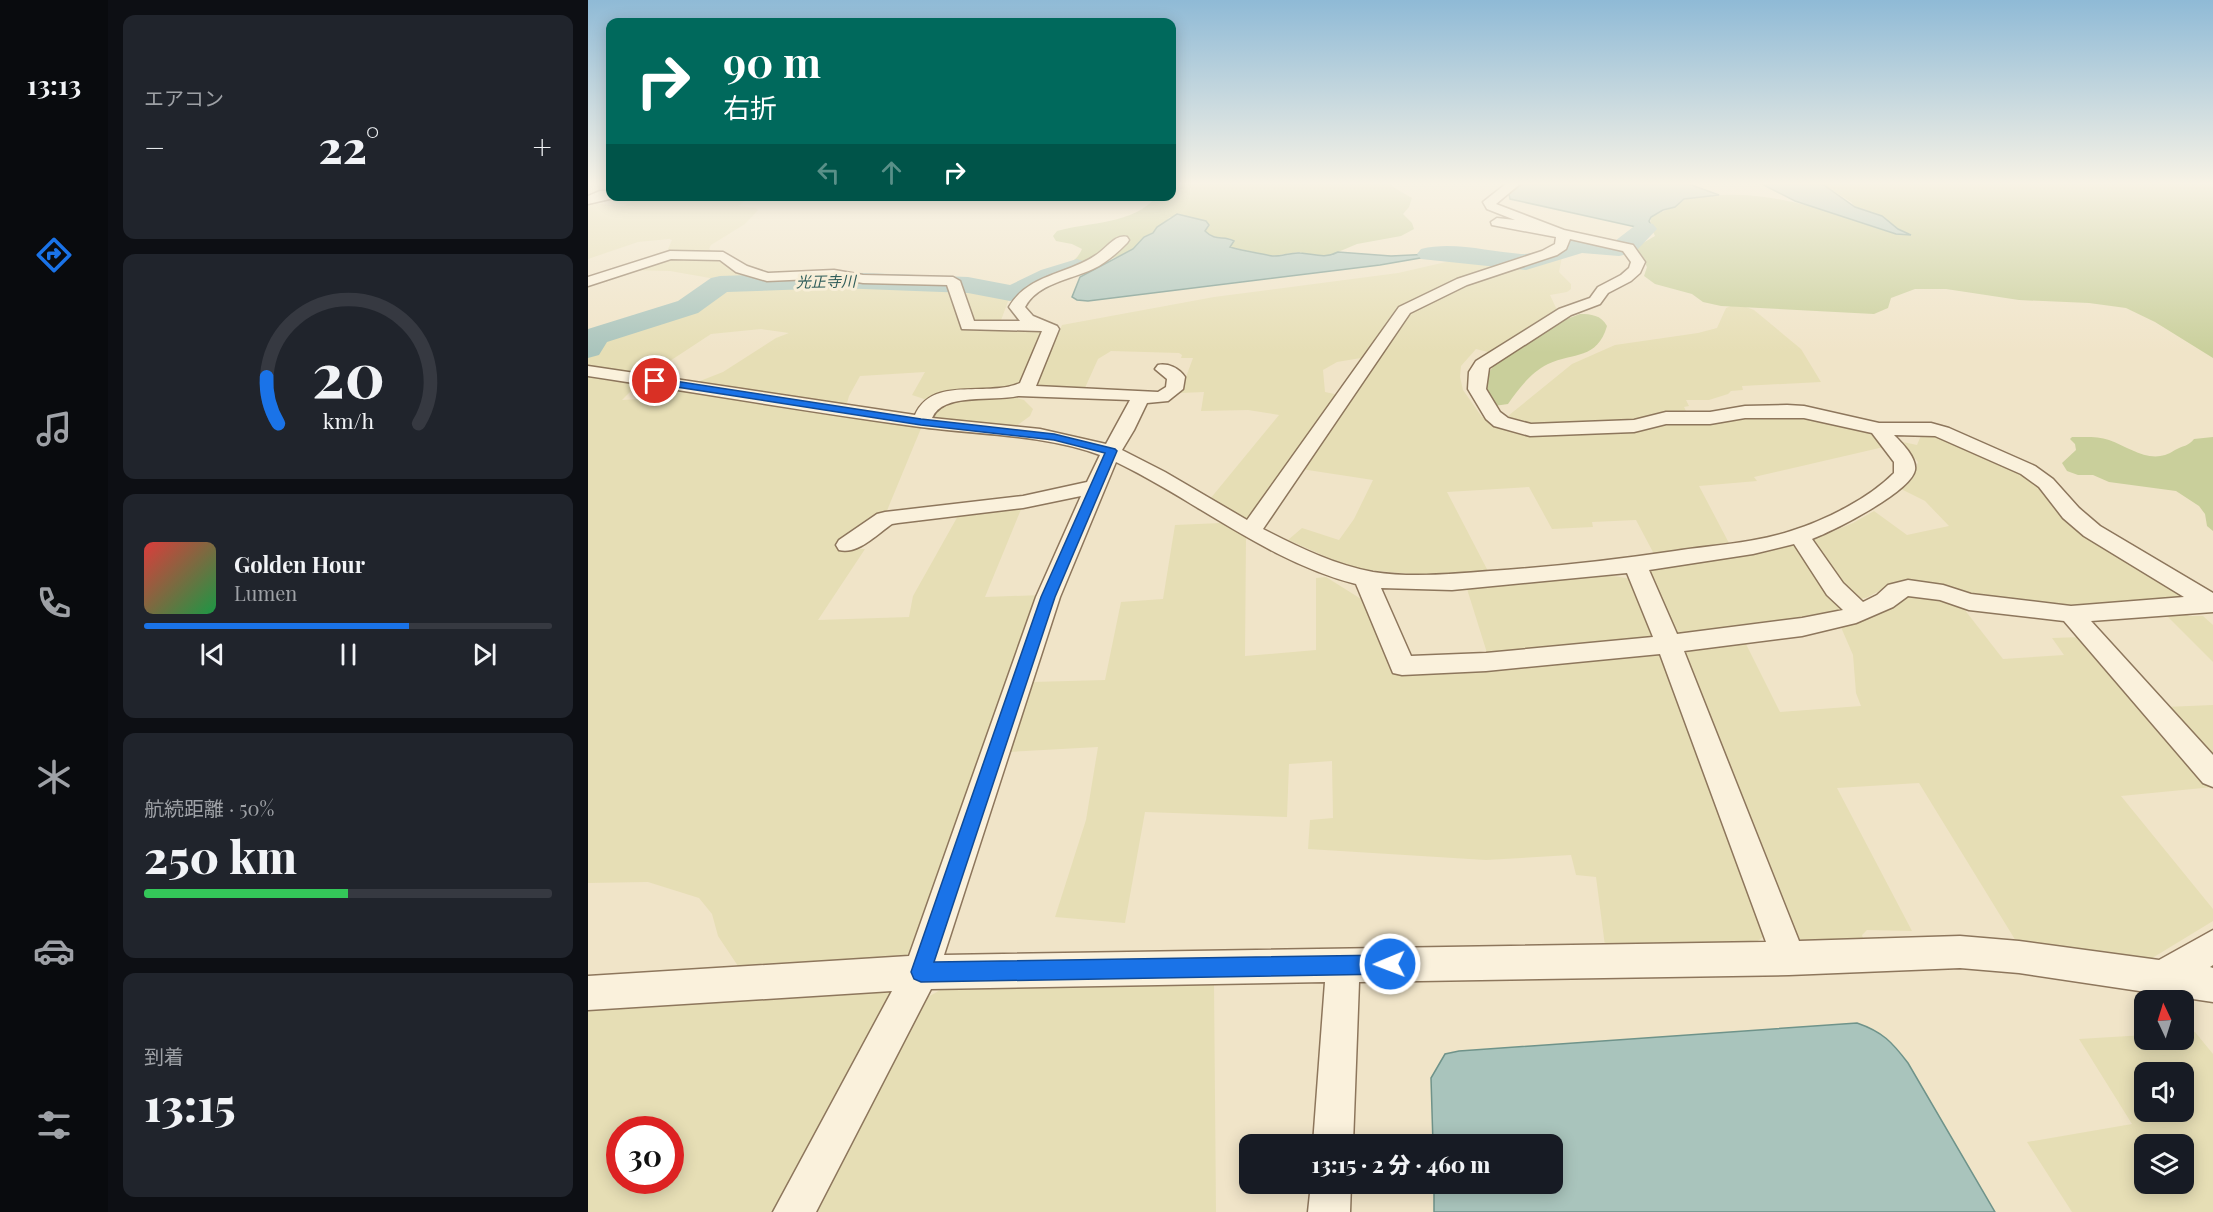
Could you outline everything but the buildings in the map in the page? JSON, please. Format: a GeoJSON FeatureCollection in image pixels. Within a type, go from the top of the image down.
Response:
{"type":"FeatureCollection","features":[{"type":"Feature","properties":{"kind":"street"},"geometry":{"type":"LineString","coordinates":[[1037,326],[1027,321],[1017,307],[1024,295],[1055,277],[1088,266],[1112,251],[1122,240]]}},
{"type":"Feature","properties":{"kind":"street"},"geometry":{"type":"LineString","coordinates":[[1251,531],[1404,310],[1416,302],[1477,277],[1553,252],[1561,246],[1563,240]]}},
{"type":"Feature","properties":{"kind":"street"},"geometry":{"type":"LineString","coordinates":[[1586,240],[1622,247],[1633,252],[1638,262],[1635,270],[1626,278],[1603,290],[1595,301],[1565,312],[1482,365],[1478,372],[1477,389],[1493,415],[1501,422],[1530,430],[1546,430],[1634,426],[1666,418],[1710,418],[1745,412],[1787,411],[1804,412],[1879,429],[1921,428],[1942,432],[2028,470],[2046,483],[2071,513],[2092,531],[2212,603]]}},
{"type":"Feature","properties":{"kind":"street"},"geometry":{"type":"LineString","coordinates":[[588,282],[670,255],[723,256],[740,266],[741,269],[767,277],[834,274],[863,279],[953,281],[968,326],[1049,328],[1051,332],[1027,386],[1019,392]]}},
{"type":"Feature","properties":{"kind":"street"},"geometry":{"type":"LineString","coordinates":[[921,422],[929,406],[939,399],[1019,392],[1162,397],[1174,389],[1176,377],[1164,369]]}},
{"type":"Feature","properties":{"kind":"street"},"geometry":{"type":"LineString","coordinates":[[588,370],[921,422],[1054,437],[1111,451],[1251,531],[1318,563],[1365,578],[1395,583],[1528,577],[1635,565],[1759,546],[1799,536],[1851,512],[1896,481],[1906,471],[1907,464],[1903,456],[1879,429]]}},
{"type":"Feature","properties":{"kind":"street"},"geometry":{"type":"LineString","coordinates":[[794,1212],[921,972],[1048,597],[1111,451],[1125,430],[1140,398]]}},
{"type":"Feature","properties":{"kind":"street"},"geometry":{"type":"LineString","coordinates":[[847,545],[885,519],[991,507],[1069,494],[1096,486]]}},
{"type":"Feature","properties":{"kind":"street"},"geometry":{"type":"LineString","coordinates":[[1799,536],[1836,589],[1861,613]]}},
{"type":"Feature","properties":{"kind":"street"},"geometry":{"type":"LineString","coordinates":[[1635,565],[1669,644],[1789,958]]}},
{"type":"Feature","properties":{"kind":"street"},"geometry":{"type":"LineString","coordinates":[[1365,578],[1402,666],[1486,662],[1669,644],[1802,627],[1861,613],[1885,601],[1896,591],[1908,588],[1943,593],[1970,602],[2071,614],[2212,603]]}},
{"type":"Feature","properties":{"kind":"street"},"geometry":{"type":"LineString","coordinates":[[2071,614],[2213,775]]}},
{"type":"Feature","properties":{"kind":"street"},"geometry":{"type":"LineString","coordinates":[[2163,977],[2213,946]]}},
{"type":"Feature","properties":{"kind":"street"},"geometry":{"type":"LineString","coordinates":[[588,993],[921,972],[1789,958],[1960,952],[2019,957],[2213,985]]}},
{"type":"Feature","properties":{"kind":"street"},"geometry":{"type":"LineString","coordinates":[[1334,1134],[1343,965]]}},
{"type":"Feature","properties":{"kind":"street"},"geometry":{"type":"LineString","coordinates":[[1329,1212],[1330,1194]]}},
{"type":"Feature","properties":{"kind":"shaded area"},"geometry":{"type":"Polygon","coordinates":[[[588,240],[663,240],[638,242],[588,259],[588,240]]]}},
{"type":"Feature","properties":{"kind":"shaded area"},"geometry":{"type":"Polygon","coordinates":[[[672,240],[720,240],[711,245],[709,249],[713,252],[706,254],[671,254],[668,249],[672,240]]]}},
{"type":"Feature","properties":{"kind":"shaded area"},"geometry":{"type":"Polygon","coordinates":[[[1556,253],[1562,257],[1559,272],[1571,284],[1571,289],[1567,292],[1550,295],[1556,308],[1561,311],[1492,353],[1476,349],[1461,366],[1460,377],[1463,390],[1482,417],[1489,418],[1502,426],[1666,421],[1791,413],[1874,431],[1888,446],[1754,477],[1757,481],[1699,486],[1730,545],[1654,554],[1636,520],[1592,522],[1593,527],[1552,529],[1529,487],[1447,492],[1489,573],[1422,575],[1368,570],[1345,565],[1288,540],[1302,528],[1339,540],[1354,519],[1373,480],[1301,469],[1404,315],[1470,282],[1556,253]]]}},
{"type":"Feature","properties":{"kind":"shaded area"},"geometry":{"type":"Polygon","coordinates":[[[670,257],[715,257],[757,278],[721,282],[670,271],[630,270],[670,257]]]}},
{"type":"Feature","properties":{"kind":"shaded area"},"geometry":{"type":"Polygon","coordinates":[[[1468,257],[1492,263],[1508,263],[1411,303],[1367,357],[1337,362],[1323,370],[1325,392],[1339,395],[1249,521],[1210,499],[1279,415],[1248,410],[1201,411],[1204,392],[1180,393],[1193,358],[1181,358],[1182,355],[1179,353],[1111,351],[1098,359],[1084,390],[1031,390],[1062,325],[1214,297],[1398,273],[1468,257]]]}},
{"type":"Feature","properties":{"kind":"shaded area"},"geometry":{"type":"Polygon","coordinates":[[[826,283],[859,287],[944,289],[950,291],[968,329],[1001,327],[1044,330],[1020,386],[944,394],[927,400],[912,395],[925,372],[860,376],[846,407],[695,383],[723,372],[776,338],[789,333],[761,329],[711,334],[647,376],[588,367],[588,334],[615,332],[682,313],[702,304],[721,286],[826,283]]]}},
{"type":"Feature","properties":{"kind":"shaded area"},"geometry":{"type":"Polygon","coordinates":[[[983,290],[1010,296],[1000,323],[974,325],[962,292],[983,290]]]}},
{"type":"Feature","properties":{"kind":"shaded area"},"geometry":{"type":"Polygon","coordinates":[[[1731,306],[1754,310],[1801,349],[1821,382],[1742,386],[1743,390],[1731,391],[1709,400],[1686,400],[1689,406],[1684,407],[1687,413],[1634,422],[1549,425],[1518,421],[1508,416],[1572,364],[1615,345],[1698,333],[1717,328],[1726,308],[1731,306]]]}},
{"type":"Feature","properties":{"kind":"shaded area"},"geometry":{"type":"Polygon","coordinates":[[[588,376],[639,383],[622,400],[670,397],[682,390],[922,426],[886,513],[847,549],[865,549],[818,620],[909,617],[913,596],[959,514],[1022,507],[985,597],[1042,595],[904,965],[744,975],[718,936],[712,914],[699,898],[648,882],[588,883],[588,376]]]}},
{"type":"Feature","properties":{"kind":"shaded area"},"geometry":{"type":"Polygon","coordinates":[[[1013,397],[1024,400],[1033,409],[1030,416],[1015,427],[932,418],[936,407],[954,400],[1013,397]]]}},
{"type":"Feature","properties":{"kind":"shaded area"},"geometry":{"type":"Polygon","coordinates":[[[1922,433],[1928,433],[2006,463],[2192,598],[2070,608],[2010,603],[1909,580],[1895,582],[1868,597],[1854,598],[1810,541],[1853,523],[1874,511],[1907,535],[1949,526],[1925,501],[1901,489],[1913,478],[1918,462],[1898,441],[1917,445],[1922,433]]]}},
{"type":"Feature","properties":{"kind":"shaded area"},"geometry":{"type":"Polygon","coordinates":[[[1221,523],[1246,536],[1245,656],[1316,650],[1316,578],[1326,577],[1369,604],[1396,675],[1442,673],[1666,652],[1766,930],[1763,937],[1755,943],[1605,946],[1596,877],[1576,875],[1571,855],[1486,860],[1308,849],[1310,820],[1333,818],[1332,761],[1289,764],[1287,817],[1145,812],[1125,923],[1055,917],[1086,820],[1098,747],[1009,752],[1032,682],[1105,680],[1121,602],[1163,599],[1175,525],[1221,523]]]}},
{"type":"Feature","properties":{"kind":"shaded area"},"geometry":{"type":"Polygon","coordinates":[[[1799,544],[1848,609],[1838,614],[1674,636],[1649,571],[1655,567],[1747,556],[1799,544]]]}},
{"type":"Feature","properties":{"kind":"shaded area"},"geometry":{"type":"Polygon","coordinates":[[[1607,575],[1632,579],[1658,640],[1488,656],[1467,589],[1607,575]]]}},
{"type":"Feature","properties":{"kind":"shaded area"},"geometry":{"type":"Polygon","coordinates":[[[1904,595],[1926,595],[1961,605],[2003,659],[2064,655],[2052,638],[2082,637],[2213,787],[2121,796],[2213,909],[2213,921],[2149,960],[2019,946],[1919,783],[1837,788],[1912,931],[1867,930],[1862,935],[1865,946],[1811,944],[1794,938],[1678,650],[1745,642],[1780,712],[1861,706],[1856,693],[1853,655],[1840,625],[1904,595]]]}},
{"type":"Feature","properties":{"kind":"shaded area"},"geometry":{"type":"Polygon","coordinates":[[[2185,613],[2189,616],[2203,616],[2213,625],[2213,662],[2165,614],[2185,613]]]}},
{"type":"Feature","properties":{"kind":"shaded area"},"geometry":{"type":"Polygon","coordinates":[[[2213,705],[2213,761],[2165,707],[2213,705]]]}},
{"type":"Feature","properties":{"kind":"shaded area"},"geometry":{"type":"Polygon","coordinates":[[[1214,983],[1216,1212],[809,1212],[921,1002],[942,989],[1214,983]]]}},
{"type":"Feature","properties":{"kind":"shaded area"},"geometry":{"type":"Polygon","coordinates":[[[895,987],[778,1212],[588,1212],[588,1005],[895,987]]]}},
{"type":"Feature","properties":{"kind":"shaded area"},"geometry":{"type":"Polygon","coordinates":[[[2195,1032],[2213,1054],[2213,1212],[2072,1212],[2027,1142],[2132,1124],[2079,1039],[2134,1036],[2134,1050],[2194,1050],[2195,1032]]]}},
{"type":"Feature","properties":{"kind":"green space"},"geometry":{"type":"Polygon","coordinates":[[[1144,240],[1128,253],[1120,256],[1039,279],[1028,280],[1072,261],[1082,249],[1072,244],[1056,241],[1144,240]]]}},
{"type":"Feature","properties":{"kind":"green space"},"geometry":{"type":"Polygon","coordinates":[[[1231,240],[1381,240],[1357,244],[1331,255],[1312,256],[1299,252],[1272,256],[1230,247],[1233,241],[1231,240]]]}},
{"type":"Feature","properties":{"kind":"green space"},"geometry":{"type":"Polygon","coordinates":[[[1649,240],[2213,240],[2213,358],[2155,322],[2126,308],[2089,303],[2019,300],[1946,289],[1915,289],[1891,298],[1888,308],[1874,314],[1721,306],[1703,302],[1692,294],[1655,284],[1644,276],[1647,267],[1636,247],[1649,240]]]}},
{"type":"Feature","properties":{"kind":"green space"},"geometry":{"type":"Polygon","coordinates":[[[1580,314],[1602,319],[1607,326],[1597,345],[1584,353],[1542,367],[1525,382],[1508,404],[1494,406],[1486,391],[1488,376],[1497,362],[1530,337],[1580,314]]]}},
{"type":"Feature","properties":{"kind":"green space"},"geometry":{"type":"Polygon","coordinates":[[[2072,437],[2105,439],[2142,454],[2158,456],[2188,445],[2194,439],[2213,437],[2213,531],[2207,526],[2205,514],[2199,506],[2176,491],[2109,482],[2093,475],[2078,475],[2067,471],[2062,463],[2076,450],[2075,444],[2070,439],[2072,437]]]}},
{"type":"Feature","properties":{"kind":"water"},"geometry":{"type":"Polygon","coordinates":[[[1142,240],[1230,240],[1234,241],[1230,247],[1272,256],[1297,253],[1324,256],[1338,252],[1391,256],[1430,254],[1426,257],[1380,265],[1088,301],[1072,297],[1080,277],[1133,249],[1142,240]]]}},
{"type":"Feature","properties":{"kind":"water"},"geometry":{"type":"Polygon","coordinates":[[[1857,1023],[1886,1038],[1908,1063],[1995,1212],[1434,1212],[1434,1194],[1563,1194],[1563,1134],[1433,1134],[1431,1078],[1445,1054],[1459,1051],[1857,1023]]]}},
{"type":"Feature","properties":{"kind":"waterway"},"geometry":{"type":"LineString","coordinates":[[1526,262],[1581,245],[1619,249],[1634,240]]}},
{"type":"Feature","properties":{"kind":"waterway"},"geometry":{"type":"LineString","coordinates":[[1430,254],[1473,255],[1489,260],[1517,261]]}},
{"type":"Feature","properties":{"kind":"waterway","name":"光正寺川"},"geometry":{"type":"LineString","coordinates":[[588,349],[591,339],[597,336],[688,307],[720,284],[837,280],[968,285],[1010,293],[1021,291],[1050,276],[1077,267]]}},
{"type":"Feature","properties":{"kind":"route"},"geometry":{"type":"LineString","coordinates":[[655,381],[921,422],[1054,437],[1111,451],[1048,597],[921,972],[1390,964]]}}]}
